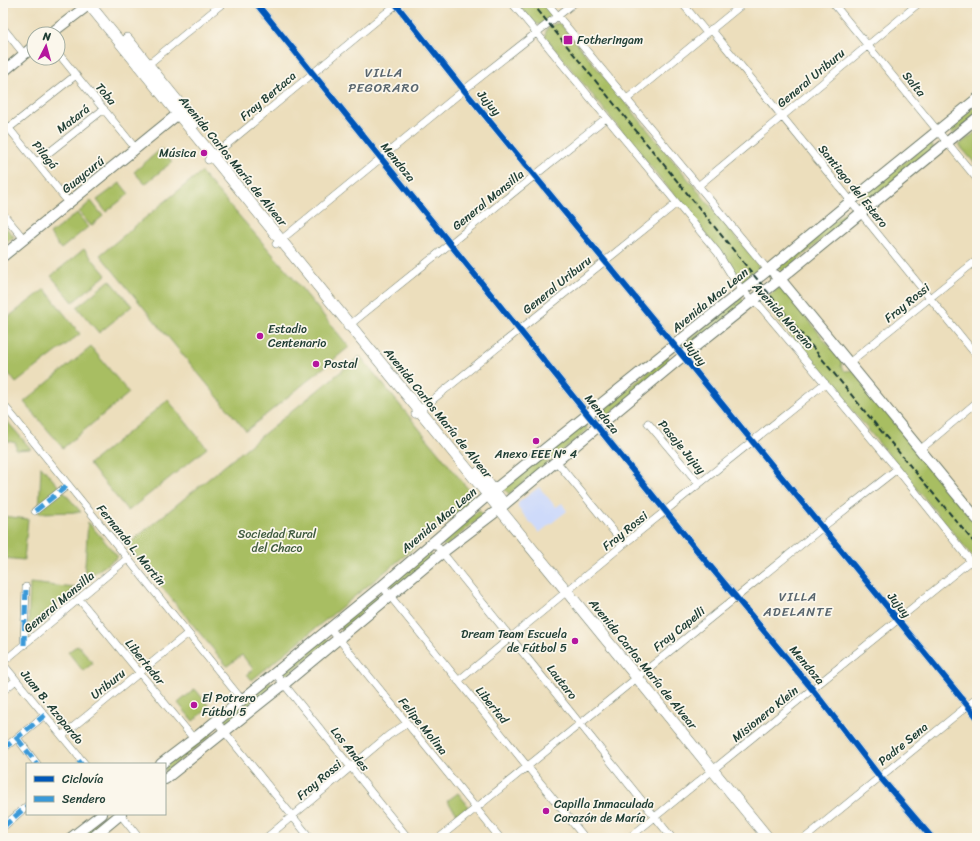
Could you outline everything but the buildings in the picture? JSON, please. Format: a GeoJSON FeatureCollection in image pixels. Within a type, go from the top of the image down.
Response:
{"type":"FeatureCollection","features":[{"type":"Feature","properties":{"kind":"main road","name":"Avenida Carlos María de Alvear"},"geometry":{"type":"LineString","coordinates":[[88,4],[145,67],[213,156],[768,838]]}},
{"type":"Feature","properties":{"kind":"main road","name":"Avenida Carlos María de Alvear"},"geometry":{"type":"LineString","coordinates":[[88,4],[175,116],[213,156]]}},
{"type":"Feature","properties":{"kind":"main road"},"geometry":{"type":"LineString","coordinates":[[60,26],[88,4]]}},
{"type":"Feature","properties":{"kind":"main road"},"geometry":{"type":"LineString","coordinates":[[3,72],[24,54]]}},
{"type":"Feature","properties":{"kind":"main road","name":"Avenida Carlos María de Alvear"},"geometry":{"type":"LineString","coordinates":[[145,67],[175,116]]}},
{"type":"Feature","properties":{"kind":"main road","name":"Avenida Mac Lean"},"geometry":{"type":"LineString","coordinates":[[162,763],[242,700],[382,586],[433,541],[977,100]]}},
{"type":"Feature","properties":{"kind":"main road","name":"Guaycurú"},"geometry":{"type":"LineString","coordinates":[[3,256],[175,116]]}},
{"type":"Feature","properties":{"kind":"main road"},"geometry":{"type":"LineString","coordinates":[[166,778],[284,684],[390,595],[499,508],[683,356],[753,301],[860,212],[977,118]]}},
{"type":"Feature","properties":{"kind":"main road","name":"Avenida Moreno"},"geometry":{"type":"LineString","coordinates":[[768,270],[780,279],[850,362],[977,519]]}},
{"type":"Feature","properties":{"kind":"main road","name":"Avenida Carlos María de Alvear"},"geometry":{"type":"LineString","coordinates":[[712,770],[759,838]]}},
{"type":"Feature","properties":{"kind":"main road","name":"Avenida Carlos María de Alvear"},"geometry":{"type":"LineString","coordinates":[[712,770],[776,838]]}},
{"type":"Feature","properties":{"kind":"main road"},"geometry":{"type":"LineString","coordinates":[[71,838],[101,815]]}},
{"type":"Feature","properties":{"kind":"main road"},"geometry":{"type":"LineString","coordinates":[[92,838],[120,815]]}},
{"type":"Feature","properties":{"kind":"street"},"geometry":{"type":"LineString","coordinates":[[145,67],[223,3]]}},
{"type":"Feature","properties":{"kind":"street","name":"Mendoza"},"geometry":{"type":"LineString","coordinates":[[256,3],[666,512],[813,690],[880,777],[932,838]]}},
{"type":"Feature","properties":{"kind":"street","name":"Fray Bertaca"},"geometry":{"type":"LineString","coordinates":[[213,156],[396,3]]}},
{"type":"Feature","properties":{"kind":"street","name":"Jujuy"},"geometry":{"type":"LineString","coordinates":[[396,3],[464,90],[977,717]]}},
{"type":"Feature","properties":{"kind":"street","name":"Avenida Moreno"},"geometry":{"type":"LineString","coordinates":[[512,3],[718,253],[742,290],[759,305],[825,383],[897,469],[977,569]]}},
{"type":"Feature","properties":{"kind":"street","name":"Avenida Moreno"},"geometry":{"type":"LineString","coordinates":[[548,3],[768,270]]}},
{"type":"Feature","properties":{"kind":"street"},"geometry":{"type":"LineString","coordinates":[[281,240],[464,90],[574,3]]}},
{"type":"Feature","properties":{"kind":"street","name":"Santiago del Estero"},"geometry":{"type":"LineString","coordinates":[[682,3],[709,31],[782,117],[977,356]]}},
{"type":"Feature","properties":{"kind":"street"},"geometry":{"type":"LineString","coordinates":[[627,99],[744,3]]}},
{"type":"Feature","properties":{"kind":"street","name":"Salta"},"geometry":{"type":"LineString","coordinates":[[833,3],[977,179]]}},
{"type":"Feature","properties":{"kind":"street","name":"General Uriburu"},"geometry":{"type":"LineString","coordinates":[[698,186],[919,3]]}},
{"type":"Feature","properties":{"kind":"street"},"geometry":{"type":"LineString","coordinates":[[973,3],[977,8]]}},
{"type":"Feature","properties":{"kind":"street"},"geometry":{"type":"LineString","coordinates":[[3,28],[24,54]]}},
{"type":"Feature","properties":{"kind":"street","name":"Toba"},"geometry":{"type":"LineString","coordinates":[[66,63],[136,149]]}},
{"type":"Feature","properties":{"kind":"street"},"geometry":{"type":"LineString","coordinates":[[9,128],[76,75]]}},
{"type":"Feature","properties":{"kind":"street","name":"Matará"},"geometry":{"type":"LineString","coordinates":[[37,162],[104,109]]}},
{"type":"Feature","properties":{"kind":"street","name":"General Mansilla"},"geometry":{"type":"LineString","coordinates":[[350,324],[606,118]]}},
{"type":"Feature","properties":{"kind":"street","name":"Pilagá"},"geometry":{"type":"LineString","coordinates":[[3,120],[70,203]]}},
{"type":"Feature","properties":{"kind":"street","name":"General Uriburu"},"geometry":{"type":"LineString","coordinates":[[420,410],[677,203]]}},
{"type":"Feature","properties":{"kind":"street"},"geometry":{"type":"LineString","coordinates":[[3,214],[24,239]]}},
{"type":"Feature","properties":{"kind":"street","name":"Fray Rossi"},"geometry":{"type":"LineString","coordinates":[[850,362],[977,260]]}},
{"type":"Feature","properties":{"kind":"street","name":"Fray Rossi"},"geometry":{"type":"LineString","coordinates":[[458,681],[624,544],[666,512],[825,383]]}},
{"type":"Feature","properties":{"kind":"street"},"geometry":{"type":"LineString","coordinates":[[921,449],[977,402]]}},
{"type":"Feature","properties":{"kind":"street","name":"Fernando L. Martín"},"geometry":{"type":"LineString","coordinates":[[3,404],[128,558],[187,634],[242,700]]}},
{"type":"Feature","properties":{"kind":"street","name":"Pasaje Jujuy"},"geometry":{"type":"LineString","coordinates":[[648,423],[699,484]]}},
{"type":"Feature","properties":{"kind":"street"},"geometry":{"type":"LineString","coordinates":[[556,461],[624,544]]}},
{"type":"Feature","properties":{"kind":"street","name":"Fray Capelli"},"geometry":{"type":"LineString","coordinates":[[439,838],[736,597],[897,469]]}},
{"type":"Feature","properties":{"kind":"street"},"geometry":{"type":"LineString","coordinates":[[35,512],[68,485]]}},
{"type":"Feature","properties":{"kind":"street","name":"Lautaro"},"geometry":{"type":"LineString","coordinates":[[433,541],[512,637],[672,838]]}},
{"type":"Feature","properties":{"kind":"street","name":"General Mansilla"},"geometry":{"type":"LineString","coordinates":[[3,663],[128,558]]}},
{"type":"Feature","properties":{"kind":"street","name":"Misionero Klein"},"geometry":{"type":"LineString","coordinates":[[629,838],[970,561]]}},
{"type":"Feature","properties":{"kind":"street","name":"Libertad"},"geometry":{"type":"LineString","coordinates":[[382,586],[585,838]]}},
{"type":"Feature","properties":{"kind":"street"},"geometry":{"type":"LineString","coordinates":[[24,645],[26,587]]}},
{"type":"Feature","properties":{"kind":"street","name":"Libertador"},"geometry":{"type":"LineString","coordinates":[[79,599],[194,739]]}},
{"type":"Feature","properties":{"kind":"street","name":"Felipe Molina"},"geometry":{"type":"LineString","coordinates":[[330,628],[406,724],[500,838]]}},
{"type":"Feature","properties":{"kind":"street","name":"Uriburu"},"geometry":{"type":"LineString","coordinates":[[62,736],[187,634]]}},
{"type":"Feature","properties":{"kind":"street","name":"Juan B. Azopardo"},"geometry":{"type":"LineString","coordinates":[[3,663],[62,736],[81,763]]}},
{"type":"Feature","properties":{"kind":"street","name":"Los Andes"},"geometry":{"type":"LineString","coordinates":[[275,673],[408,838]]}},
{"type":"Feature","properties":{"kind":"street"},"geometry":{"type":"LineString","coordinates":[[3,691],[16,680]]}},
{"type":"Feature","properties":{"kind":"street","name":"Padre Sena"},"geometry":{"type":"LineString","coordinates":[[805,838],[977,698]]}},
{"type":"Feature","properties":{"kind":"street"},"geometry":{"type":"LineString","coordinates":[[3,749],[45,715]]}},
{"type":"Feature","properties":{"kind":"street"},"geometry":{"type":"LineString","coordinates":[[216,721],[310,838]]}},
{"type":"Feature","properties":{"kind":"street","name":"Fray Rossi"},"geometry":{"type":"LineString","coordinates":[[266,838],[389,735],[406,724]]}},
{"type":"Feature","properties":{"kind":"street"},"geometry":{"type":"LineString","coordinates":[[16,738],[37,763]]}},
{"type":"Feature","properties":{"kind":"street"},"geometry":{"type":"LineString","coordinates":[[3,827],[26,807]]}},
{"type":"Feature","properties":{"kind":"street"},"geometry":{"type":"LineString","coordinates":[[122,815],[139,838]]}},
{"type":"Feature","properties":{"kind":"shaded area"},"geometry":{"type":"Polygon","coordinates":[[[539,487],[556,507],[562,503],[567,511],[539,533],[518,508],[518,503],[539,487]]]}},
{"type":"Feature","properties":{"kind":"green space"},"geometry":{"type":"Polygon","coordinates":[[[517,3],[543,3],[551,16],[541,25],[533,23],[517,3]]]}},
{"type":"Feature","properties":{"kind":"green space"},"geometry":{"type":"Polygon","coordinates":[[[560,23],[758,264],[758,271],[751,278],[744,281],[737,279],[725,258],[545,37],[546,30],[554,24],[560,23]]]}},
{"type":"Feature","properties":{"kind":"green space"},"geometry":{"type":"Polygon","coordinates":[[[977,104],[977,114],[953,134],[948,128],[977,104]]]}},
{"type":"Feature","properties":{"kind":"green space"},"geometry":{"type":"Polygon","coordinates":[[[977,131],[977,166],[959,145],[977,131]]]}},
{"type":"Feature","properties":{"kind":"green space"},"geometry":{"type":"Polygon","coordinates":[[[929,142],[934,148],[865,204],[860,198],[929,142]]]}},
{"type":"Feature","properties":{"kind":"green space"},"geometry":{"type":"Polygon","coordinates":[[[161,149],[172,162],[145,184],[134,172],[161,149]]]}},
{"type":"Feature","properties":{"kind":"green space"},"geometry":{"type":"Polygon","coordinates":[[[201,172],[289,273],[349,347],[246,431],[100,255],[201,172]]]}},
{"type":"Feature","properties":{"kind":"green space"},"geometry":{"type":"Polygon","coordinates":[[[120,183],[129,194],[106,212],[97,200],[120,183]]]}},
{"type":"Feature","properties":{"kind":"green space"},"geometry":{"type":"Polygon","coordinates":[[[91,201],[103,216],[91,226],[79,212],[91,201]]]}},
{"type":"Feature","properties":{"kind":"green space"},"geometry":{"type":"Polygon","coordinates":[[[846,211],[850,215],[783,273],[778,267],[846,211]]]}},
{"type":"Feature","properties":{"kind":"green space"},"geometry":{"type":"Polygon","coordinates":[[[77,213],[88,227],[61,249],[50,234],[77,213]]]}},
{"type":"Feature","properties":{"kind":"green space"},"geometry":{"type":"Polygon","coordinates":[[[3,224],[14,237],[3,245],[3,224]]]}},
{"type":"Feature","properties":{"kind":"green space"},"geometry":{"type":"Polygon","coordinates":[[[84,249],[106,275],[73,302],[51,276],[84,249]]]}},
{"type":"Feature","properties":{"kind":"green space"},"geometry":{"type":"Polygon","coordinates":[[[110,280],[132,306],[99,333],[77,307],[110,280]]]}},
{"type":"Feature","properties":{"kind":"green space"},"geometry":{"type":"Polygon","coordinates":[[[778,288],[784,289],[842,362],[841,367],[845,371],[853,370],[977,526],[977,562],[762,301],[778,288]]]}},
{"type":"Feature","properties":{"kind":"green space"},"geometry":{"type":"Polygon","coordinates":[[[45,289],[80,334],[16,383],[3,366],[3,321],[45,289]]]}},
{"type":"Feature","properties":{"kind":"green space"},"geometry":{"type":"Polygon","coordinates":[[[741,297],[745,303],[687,349],[682,344],[741,297]]]}},
{"type":"Feature","properties":{"kind":"green space"},"geometry":{"type":"Polygon","coordinates":[[[91,347],[129,393],[63,448],[24,402],[91,347]]]}},
{"type":"Feature","properties":{"kind":"green space","name":"Sociedad Rural del Chaco"},"geometry":{"type":"Polygon","coordinates":[[[360,356],[473,495],[473,500],[252,680],[247,674],[253,669],[242,655],[227,666],[127,545],[360,356]]]}},
{"type":"Feature","properties":{"kind":"green space"},"geometry":{"type":"Polygon","coordinates":[[[667,356],[672,362],[604,419],[599,413],[667,356]]]}},
{"type":"Feature","properties":{"kind":"green space"},"geometry":{"type":"Polygon","coordinates":[[[168,400],[207,448],[128,511],[89,464],[168,400]]]}},
{"type":"Feature","properties":{"kind":"green space"},"geometry":{"type":"Polygon","coordinates":[[[5,419],[31,449],[16,450],[16,443],[3,440],[5,419]]]}},
{"type":"Feature","properties":{"kind":"green space"},"geometry":{"type":"Polygon","coordinates":[[[585,424],[587,427],[586,431],[509,494],[503,488],[580,426],[585,424]]]}},
{"type":"Feature","properties":{"kind":"green space"},"geometry":{"type":"Polygon","coordinates":[[[41,466],[81,512],[39,513],[41,466]]]}},
{"type":"Feature","properties":{"kind":"green space"},"geometry":{"type":"Polygon","coordinates":[[[479,510],[483,515],[445,547],[440,542],[479,510]]]}},
{"type":"Feature","properties":{"kind":"green space"},"geometry":{"type":"Polygon","coordinates":[[[3,516],[28,519],[24,560],[3,558],[3,516]]]}},
{"type":"Feature","properties":{"kind":"green space"},"geometry":{"type":"Polygon","coordinates":[[[88,522],[118,557],[84,580],[88,522]]]}},
{"type":"Feature","properties":{"kind":"green space"},"geometry":{"type":"Polygon","coordinates":[[[429,552],[433,557],[394,588],[390,583],[429,552]]]}},
{"type":"Feature","properties":{"kind":"green space"},"geometry":{"type":"Polygon","coordinates":[[[30,583],[75,588],[28,630],[30,583]]]}},
{"type":"Feature","properties":{"kind":"green space"},"geometry":{"type":"Polygon","coordinates":[[[376,594],[380,599],[342,631],[338,626],[376,594]]]}},
{"type":"Feature","properties":{"kind":"green space"},"geometry":{"type":"Polygon","coordinates":[[[325,636],[329,641],[286,676],[282,671],[325,636]]]}},
{"type":"Feature","properties":{"kind":"green space"},"geometry":{"type":"Polygon","coordinates":[[[78,645],[93,663],[83,671],[68,652],[78,645]]]}},
{"type":"Feature","properties":{"kind":"green space"},"geometry":{"type":"Polygon","coordinates":[[[270,681],[274,686],[228,723],[224,718],[270,681]]]}},
{"type":"Feature","properties":{"kind":"green space","name":"El Potrero Fútbol 5"},"geometry":{"type":"Polygon","coordinates":[[[195,689],[210,707],[193,721],[178,703],[195,689]]]}},
{"type":"Feature","properties":{"kind":"green space"},"geometry":{"type":"Polygon","coordinates":[[[210,730],[213,734],[166,771],[166,764],[210,730]]]}},
{"type":"Feature","properties":{"kind":"green space"},"geometry":{"type":"Polygon","coordinates":[[[458,793],[469,807],[458,815],[447,801],[458,793]]]}},
{"type":"Feature","properties":{"kind":"green space"},"geometry":{"type":"Polygon","coordinates":[[[105,815],[114,815],[86,838],[77,838],[105,815]]]}},
{"type":"Feature","properties":{"kind":"railway"},"geometry":{"type":"LineString","coordinates":[[532,3],[867,414],[977,546]]}},
{"type":"Feature","properties":{"kind":"marked path"},"geometry":{"type":"LineString","coordinates":[[35,511],[68,485]]}},
{"type":"Feature","properties":{"kind":"marked path"},"geometry":{"type":"LineString","coordinates":[[24,645],[26,587]]}},
{"type":"Feature","properties":{"kind":"marked path"},"geometry":{"type":"LineString","coordinates":[[3,749],[45,715]]}},
{"type":"Feature","properties":{"kind":"marked path"},"geometry":{"type":"LineString","coordinates":[[17,738],[36,763]]}},
{"type":"Feature","properties":{"kind":"marked path"},"geometry":{"type":"LineString","coordinates":[[3,827],[26,807]]}},
{"type":"Feature","properties":{"kind":"cycle path"},"geometry":{"type":"LineString","coordinates":[[256,3],[700,554],[813,690],[880,777],[932,838]]}},
{"type":"Feature","properties":{"kind":"cycle path"},"geometry":{"type":"LineString","coordinates":[[395,3],[464,90],[977,717]]}},
{"type":"Feature","properties":{"kind":"place","name":"Fotheringam"},"geometry":{"type":"Point","coordinates":[568,40]}},
{"type":"Feature","properties":{"kind":"place","name":"Música"},"geometry":{"type":"Point","coordinates":[204,153]}},
{"type":"Feature","properties":{"kind":"place","name":"Estadio Centenario"},"geometry":{"type":"Point","coordinates":[260,336]}},
{"type":"Feature","properties":{"kind":"place","name":"Postal"},"geometry":{"type":"Point","coordinates":[316,364]}},
{"type":"Feature","properties":{"kind":"place","name":"Anexo EEE Nº 4"},"geometry":{"type":"Point","coordinates":[536,441]}},
{"type":"Feature","properties":{"kind":"place","name":"Dream Team Escuela de Fútbol 5"},"geometry":{"type":"Point","coordinates":[575,641]}},
{"type":"Feature","properties":{"kind":"place","name":"El Potrero Fútbol 5"},"geometry":{"type":"Point","coordinates":[194,705]}},
{"type":"Feature","properties":{"kind":"place","name":"Capilla Inmaculada Corazón de María"},"geometry":{"type":"Point","coordinates":[546,811]}},
{"type":"Feature","properties":{"kind":"district","name":"VILLA PEGORARO"},"geometry":{"type":"Point","coordinates":[384,80]}},
{"type":"Feature","properties":{"kind":"district","name":"VILLA ADELANTE"},"geometry":{"type":"Point","coordinates":[798,604]}}]}
